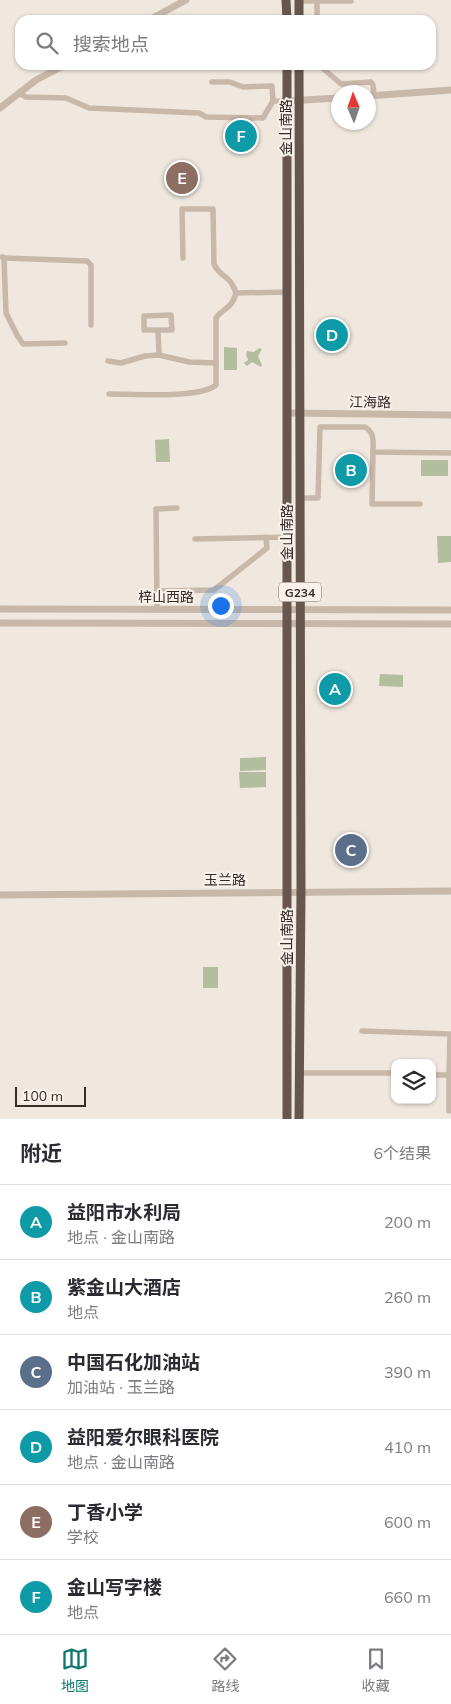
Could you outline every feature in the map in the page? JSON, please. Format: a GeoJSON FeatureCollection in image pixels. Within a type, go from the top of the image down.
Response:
{"type":"FeatureCollection","features":[{"type":"Feature","properties":{"kind":"highway"},"geometry":{"type":"LineString","coordinates":[[286,0],[287,15]]}},
{"type":"Feature","properties":{"kind":"highway"},"geometry":{"type":"LineString","coordinates":[[299,0],[299,15]]}},
{"type":"Feature","properties":{"kind":"highway","name":"金山南路"},"geometry":{"type":"LineString","coordinates":[[287,70],[287,1119]]}},
{"type":"Feature","properties":{"kind":"highway","name":"金山南路"},"geometry":{"type":"LineString","coordinates":[[299,1119],[301,892],[300,70]]}},
{"type":"Feature","properties":{"kind":"highway"},"geometry":{"type":"LineString","coordinates":[[288,959],[300,959]]}},
{"type":"Feature","properties":{"kind":"highway"},"geometry":{"type":"LineString","coordinates":[[287,1107],[299,1108]]}},
{"type":"Feature","properties":{"kind":"street"},"geometry":{"type":"LineString","coordinates":[[158,15],[186,0]]}},
{"type":"Feature","properties":{"kind":"street"},"geometry":{"type":"LineString","coordinates":[[299,0],[351,1]]}},
{"type":"Feature","properties":{"kind":"street"},"geometry":{"type":"LineString","coordinates":[[317,0],[317,15]]}},
{"type":"Feature","properties":{"kind":"street"},"geometry":{"type":"LineString","coordinates":[[0,108],[36,80],[55,70]]}},
{"type":"Feature","properties":{"kind":"street"},"geometry":{"type":"LineString","coordinates":[[325,70],[341,84],[371,82],[372,85]]}},
{"type":"Feature","properties":{"kind":"street"},"geometry":{"type":"LineString","coordinates":[[19,93],[26,97],[66,98],[89,108],[199,113],[206,118],[263,118],[273,101],[272,86],[243,87],[230,82],[212,82]]}},
{"type":"Feature","properties":{"kind":"street"},"geometry":{"type":"LineString","coordinates":[[376,95],[451,90]]}},
{"type":"Feature","properties":{"kind":"street"},"geometry":{"type":"LineString","coordinates":[[273,101],[331,98]]}},
{"type":"Feature","properties":{"kind":"street"},"geometry":{"type":"LineString","coordinates":[[109,394],[189,394],[212,388],[216,384],[216,318],[229,308],[236,294],[228,278],[217,271],[214,264],[213,208],[182,209],[183,258]]}},
{"type":"Feature","properties":{"kind":"street"},"geometry":{"type":"LineString","coordinates":[[65,343],[23,344],[17,336],[6,313],[2,257],[87,261],[91,265],[91,325]]}},
{"type":"Feature","properties":{"kind":"street"},"geometry":{"type":"LineString","coordinates":[[236,294],[288,292]]}},
{"type":"Feature","properties":{"kind":"street"},"geometry":{"type":"LineString","coordinates":[[171,315],[172,330],[158,330],[144,330],[144,316],[171,315]]}},
{"type":"Feature","properties":{"kind":"street"},"geometry":{"type":"LineString","coordinates":[[158,330],[159,355]]}},
{"type":"Feature","properties":{"kind":"street"},"geometry":{"type":"LineString","coordinates":[[108,360],[121,363],[145,356],[159,355],[189,362],[216,363]]}},
{"type":"Feature","properties":{"kind":"street","name":"江海路"},"geometry":{"type":"LineString","coordinates":[[288,413],[451,415]]}},
{"type":"Feature","properties":{"kind":"street"},"geometry":{"type":"LineString","coordinates":[[300,498],[318,498],[320,427],[364,427],[370,430],[373,435],[372,504],[420,504]]}},
{"type":"Feature","properties":{"kind":"street"},"geometry":{"type":"LineString","coordinates":[[372,452],[451,453]]}},
{"type":"Feature","properties":{"kind":"street"},"geometry":{"type":"LineString","coordinates":[[157,609],[156,509],[177,508]]}},
{"type":"Feature","properties":{"kind":"street"},"geometry":{"type":"LineString","coordinates":[[157,591],[214,590],[266,548],[266,537]]}},
{"type":"Feature","properties":{"kind":"street"},"geometry":{"type":"LineString","coordinates":[[195,539],[288,537]]}},
{"type":"Feature","properties":{"kind":"street","name":"梓山西路"},"geometry":{"type":"LineString","coordinates":[[0,609],[451,610]]}},
{"type":"Feature","properties":{"kind":"street"},"geometry":{"type":"LineString","coordinates":[[127,623],[128,609]]}},
{"type":"Feature","properties":{"kind":"street"},"geometry":{"type":"LineString","coordinates":[[212,609],[212,624]]}},
{"type":"Feature","properties":{"kind":"street","name":"梓山西路"},"geometry":{"type":"LineString","coordinates":[[0,623],[451,624]]}},
{"type":"Feature","properties":{"kind":"street","name":"玉兰路"},"geometry":{"type":"LineString","coordinates":[[0,895],[451,891]]}},
{"type":"Feature","properties":{"kind":"street"},"geometry":{"type":"LineString","coordinates":[[362,1032],[450,1034],[449,1111]]}},
{"type":"Feature","properties":{"kind":"street"},"geometry":{"type":"LineString","coordinates":[[300,1072],[391,1073]]}},
{"type":"Feature","properties":{"kind":"street"},"geometry":{"type":"LineString","coordinates":[[436,1075],[449,1075]]}},
{"type":"Feature","properties":{"kind":"green space"},"geometry":{"type":"Polygon","coordinates":[[[224,347],[237,348],[237,370],[224,370],[224,347]]]}},
{"type":"Feature","properties":{"kind":"green space"},"geometry":{"type":"Polygon","coordinates":[[[259,348],[262,349],[258,356],[261,367],[252,362],[247,366],[244,363],[248,360],[247,351],[254,352],[259,348]]]}},
{"type":"Feature","properties":{"kind":"green space"},"geometry":{"type":"Polygon","coordinates":[[[169,439],[170,462],[156,462],[155,440],[169,439]]]}},
{"type":"Feature","properties":{"kind":"green space"},"geometry":{"type":"Polygon","coordinates":[[[421,460],[448,460],[448,476],[421,476],[421,460]]]}},
{"type":"Feature","properties":{"kind":"green space"},"geometry":{"type":"Polygon","coordinates":[[[437,536],[451,536],[451,562],[438,563],[437,536]]]}},
{"type":"Feature","properties":{"kind":"green space"},"geometry":{"type":"Polygon","coordinates":[[[380,674],[403,675],[403,687],[379,686],[380,674]]]}},
{"type":"Feature","properties":{"kind":"green space"},"geometry":{"type":"Polygon","coordinates":[[[266,757],[266,770],[240,771],[240,758],[266,757]]]}},
{"type":"Feature","properties":{"kind":"green space"},"geometry":{"type":"Polygon","coordinates":[[[239,772],[266,772],[266,787],[240,788],[239,772]]]}},
{"type":"Feature","properties":{"kind":"green space"},"geometry":{"type":"Polygon","coordinates":[[[203,967],[218,967],[218,988],[203,988],[203,967]]]}},
{"type":"Feature","properties":{"kind":"place","name":"金山写字楼"},"geometry":{"type":"Point","coordinates":[241,136]}},
{"type":"Feature","properties":{"kind":"place","name":"丁香小学"},"geometry":{"type":"Point","coordinates":[182,178]}},
{"type":"Feature","properties":{"kind":"place","name":"益阳爱尔眼科医院"},"geometry":{"type":"Point","coordinates":[332,335]}},
{"type":"Feature","properties":{"kind":"place","name":"紫金山大酒店"},"geometry":{"type":"Point","coordinates":[351,470]}},
{"type":"Feature","properties":{"kind":"place","name":"益阳市水利局"},"geometry":{"type":"Point","coordinates":[335,689]}},
{"type":"Feature","properties":{"kind":"place","name":"中国石化加油站"},"geometry":{"type":"Point","coordinates":[351,850]}}]}
